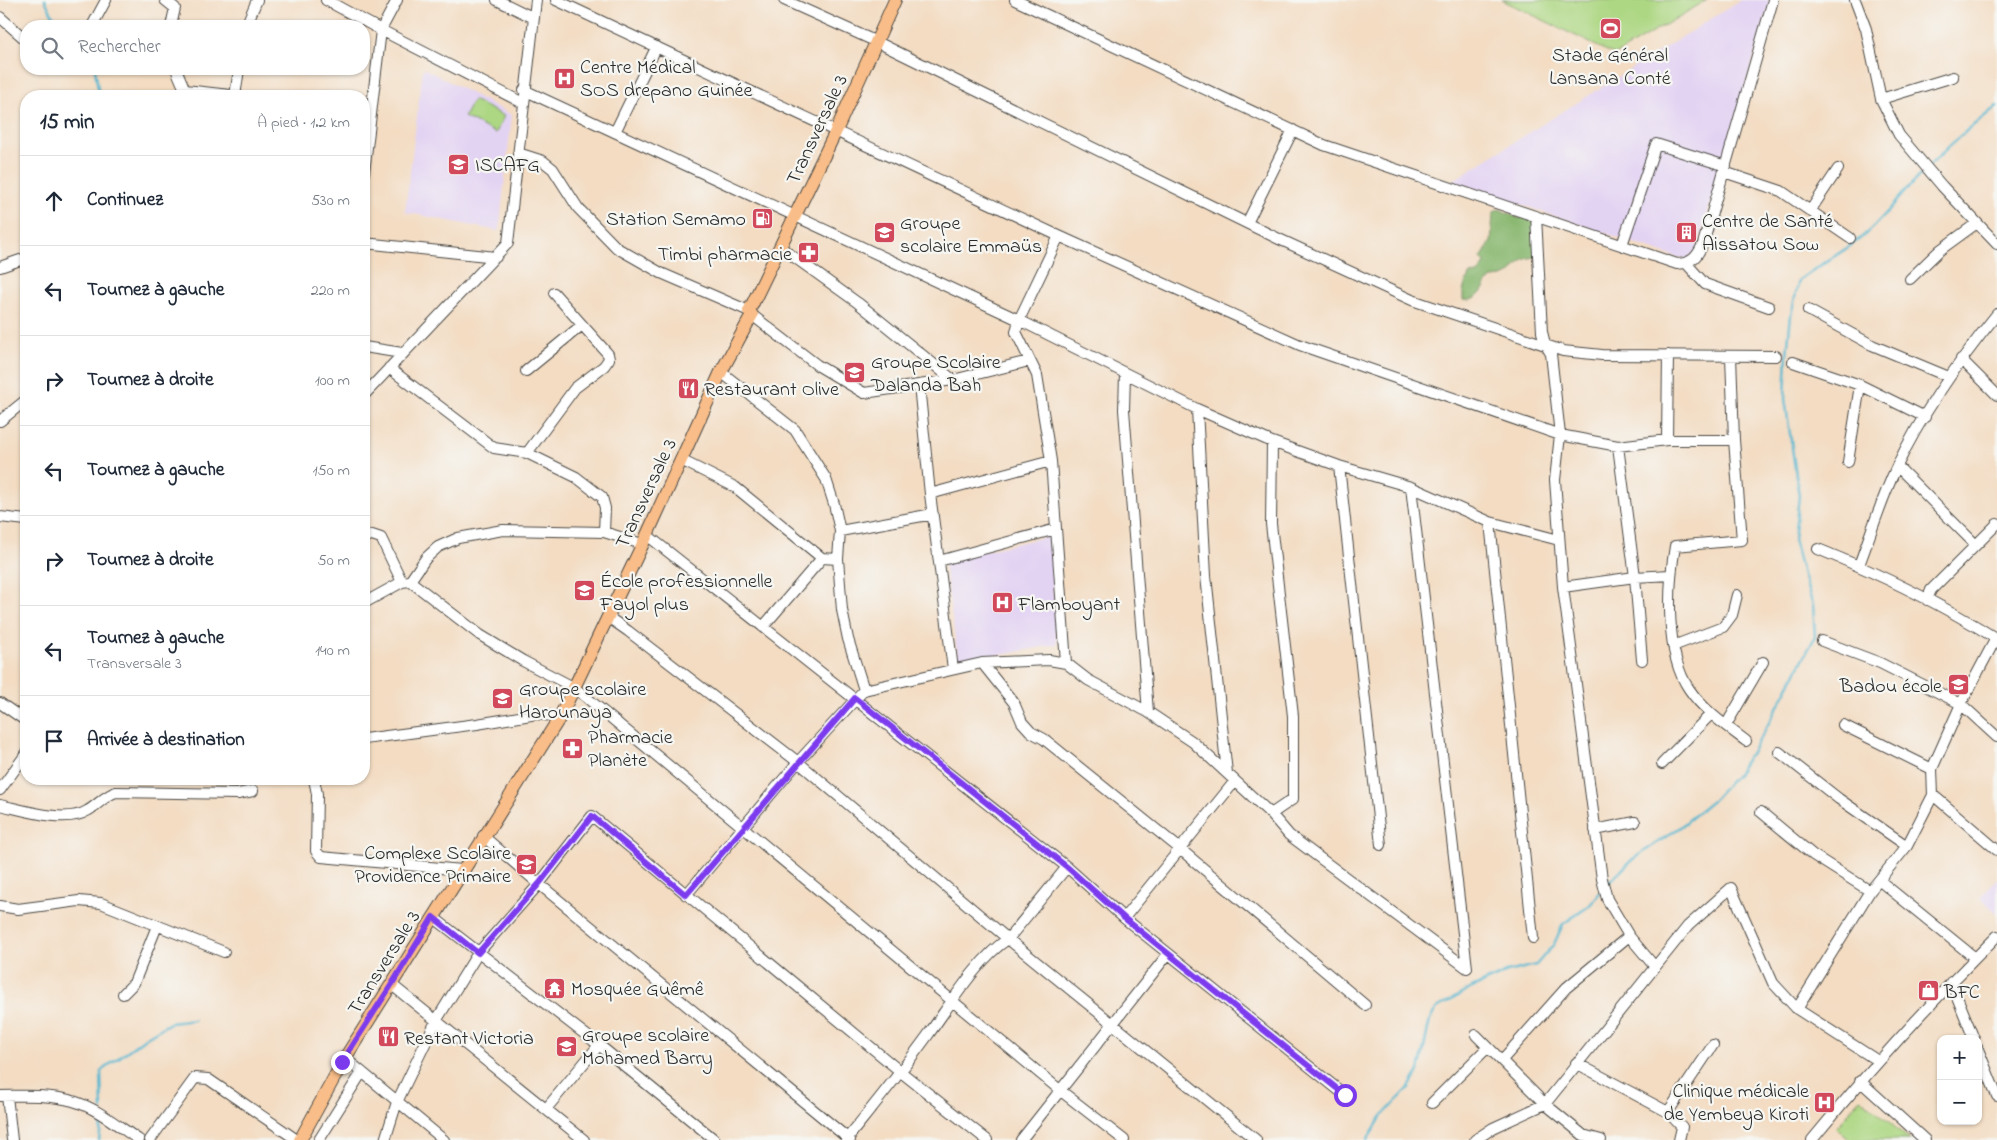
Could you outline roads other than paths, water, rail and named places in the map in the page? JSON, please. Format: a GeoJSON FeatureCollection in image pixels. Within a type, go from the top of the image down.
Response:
{"type":"FeatureCollection","features":[{"type":"Feature","properties":{"kind":"main road","name":"Transversale 3"},"geometry":{"type":"LineString","coordinates":[[298,1140],[345,1058],[483,836],[560,717],[682,460],[721,372],[751,313],[895,0]]}},
{"type":"Feature","properties":{"kind":"street"},"geometry":{"type":"LineString","coordinates":[[95,20],[106,0]]}},
{"type":"Feature","properties":{"kind":"street"},"geometry":{"type":"LineString","coordinates":[[165,0],[175,8],[172,20]]}},
{"type":"Feature","properties":{"kind":"street"},"geometry":{"type":"LineString","coordinates":[[249,20],[257,0]]}},
{"type":"Feature","properties":{"kind":"street"},"geometry":{"type":"LineString","coordinates":[[326,0],[363,20]]}},
{"type":"Feature","properties":{"kind":"street"},"geometry":{"type":"LineString","coordinates":[[370,95],[381,30],[397,0]]}},
{"type":"Feature","properties":{"kind":"street"},"geometry":{"type":"LineString","coordinates":[[497,0],[534,18]]}},
{"type":"Feature","properties":{"kind":"street"},"geometry":{"type":"LineString","coordinates":[[370,389],[402,352],[508,243],[524,90],[536,0]]}},
{"type":"Feature","properties":{"kind":"street"},"geometry":{"type":"LineString","coordinates":[[556,0],[1059,236],[1300,345],[1560,435],[1618,446],[1668,440],[1734,440]]}},
{"type":"Feature","properties":{"kind":"street"},"geometry":{"type":"LineString","coordinates":[[784,0],[876,42],[1247,223],[1412,300],[1564,351],[1602,355],[1776,356]]}},
{"type":"Feature","properties":{"kind":"street"},"geometry":{"type":"LineString","coordinates":[[1015,0],[1324,145],[1677,264],[1686,263],[1698,255],[1725,169],[1773,0]]}},
{"type":"Feature","properties":{"kind":"street"},"geometry":{"type":"LineString","coordinates":[[1855,0],[1866,29],[1881,99],[1899,135],[1942,186],[1996,242]]}},
{"type":"Feature","properties":{"kind":"street"},"geometry":{"type":"LineString","coordinates":[[0,17],[20,35]]}},
{"type":"Feature","properties":{"kind":"street"},"geometry":{"type":"LineString","coordinates":[[370,24],[523,103]]}},
{"type":"Feature","properties":{"kind":"street"},"geometry":{"type":"LineString","coordinates":[[615,132],[656,48]]}},
{"type":"Feature","properties":{"kind":"street"},"geometry":{"type":"LineString","coordinates":[[178,75],[182,90]]}},
{"type":"Feature","properties":{"kind":"street"},"geometry":{"type":"LineString","coordinates":[[237,90],[238,75]]}},
{"type":"Feature","properties":{"kind":"street"},"geometry":{"type":"LineString","coordinates":[[1881,99],[1953,77]]}},
{"type":"Feature","properties":{"kind":"street"},"geometry":{"type":"LineString","coordinates":[[524,90],[796,215],[1018,320],[1197,409],[1272,442],[1339,466],[1411,487],[1490,522],[1559,540]]}},
{"type":"Feature","properties":{"kind":"street"},"geometry":{"type":"LineString","coordinates":[[1247,223],[1293,130]]}},
{"type":"Feature","properties":{"kind":"street"},"geometry":{"type":"LineString","coordinates":[[1622,245],[1656,144],[1781,191],[1850,238]]}},
{"type":"Feature","properties":{"kind":"street"},"geometry":{"type":"LineString","coordinates":[[518,153],[544,161],[553,169],[578,208],[617,248],[661,273],[751,313],[817,365],[864,393],[953,380],[1029,361]]}},
{"type":"Feature","properties":{"kind":"street"},"geometry":{"type":"LineString","coordinates":[[1810,211],[1838,169]]}},
{"type":"Feature","properties":{"kind":"street"},"geometry":{"type":"LineString","coordinates":[[1536,216],[1542,332],[1551,354],[1560,435],[1556,480],[1563,588],[1604,890],[1607,899],[1629,936],[1655,967]]}},
{"type":"Feature","properties":{"kind":"street"},"geometry":{"type":"LineString","coordinates":[[1910,279],[1940,250],[1977,224]]}},
{"type":"Feature","properties":{"kind":"street"},"geometry":{"type":"LineString","coordinates":[[1059,236],[1018,320],[1016,332],[1037,375],[1050,461],[1066,663]]}},
{"type":"Feature","properties":{"kind":"street"},"geometry":{"type":"LineString","coordinates":[[370,243],[496,257]]}},
{"type":"Feature","properties":{"kind":"street"},"geometry":{"type":"LineString","coordinates":[[780,247],[858,303],[953,380]]}},
{"type":"Feature","properties":{"kind":"street"},"geometry":{"type":"LineString","coordinates":[[0,266],[20,260]]}},
{"type":"Feature","properties":{"kind":"street"},"geometry":{"type":"LineString","coordinates":[[1686,263],[1706,284],[1769,307]]}},
{"type":"Feature","properties":{"kind":"street"},"geometry":{"type":"LineString","coordinates":[[527,453],[575,388],[608,363],[608,354],[554,293]]}},
{"type":"Feature","properties":{"kind":"street"},"geometry":{"type":"LineString","coordinates":[[1808,310],[1872,345],[1949,377]]}},
{"type":"Feature","properties":{"kind":"street"},"geometry":{"type":"LineString","coordinates":[[1859,565],[1897,466],[1949,377],[1997,314]]}},
{"type":"Feature","properties":{"kind":"street"},"geometry":{"type":"LineString","coordinates":[[526,371],[582,325]]}},
{"type":"Feature","properties":{"kind":"street"},"geometry":{"type":"LineString","coordinates":[[370,348],[402,352]]}},
{"type":"Feature","properties":{"kind":"street"},"geometry":{"type":"LineString","coordinates":[[1668,355],[1668,440]]}},
{"type":"Feature","properties":{"kind":"street"},"geometry":{"type":"LineString","coordinates":[[1731,356],[1734,440],[1742,540],[1675,546],[1670,575],[1673,646],[1680,673],[1690,690],[1710,714],[1746,741]]}},
{"type":"Feature","properties":{"kind":"street"},"geometry":{"type":"LineString","coordinates":[[1961,359],[1997,395]]}},
{"type":"Feature","properties":{"kind":"street"},"geometry":{"type":"LineString","coordinates":[[1793,362],[1860,385],[1924,417]]}},
{"type":"Feature","properties":{"kind":"street"},"geometry":{"type":"LineString","coordinates":[[389,368],[494,448],[527,453],[576,478],[602,497],[605,508],[604,532]]}},
{"type":"Feature","properties":{"kind":"street"},"geometry":{"type":"LineString","coordinates":[[721,372],[795,430],[826,479],[840,531],[838,559],[842,610],[848,639],[864,690]]}},
{"type":"Feature","properties":{"kind":"street"},"geometry":{"type":"LineString","coordinates":[[1125,373],[1124,410],[1148,712]]}},
{"type":"Feature","properties":{"kind":"street"},"geometry":{"type":"LineString","coordinates":[[920,384],[930,494],[954,669]]}},
{"type":"Feature","properties":{"kind":"street"},"geometry":{"type":"LineString","coordinates":[[1848,462],[1860,385]]}},
{"type":"Feature","properties":{"kind":"street"},"geometry":{"type":"LineString","coordinates":[[0,421],[20,408]]}},
{"type":"Feature","properties":{"kind":"street"},"geometry":{"type":"LineString","coordinates":[[1197,409],[1206,576],[1227,773]]}},
{"type":"Feature","properties":{"kind":"street"},"geometry":{"type":"LineString","coordinates":[[1271,814],[1293,799],[1293,716],[1271,524],[1272,442]]}},
{"type":"Feature","properties":{"kind":"street"},"geometry":{"type":"LineString","coordinates":[[1618,446],[1635,577],[1642,660]]}},
{"type":"Feature","properties":{"kind":"street"},"geometry":{"type":"LineString","coordinates":[[682,460],[735,488],[822,558],[838,559]]}},
{"type":"Feature","properties":{"kind":"street"},"geometry":{"type":"LineString","coordinates":[[930,494],[1050,461]]}},
{"type":"Feature","properties":{"kind":"street"},"geometry":{"type":"LineString","coordinates":[[1339,466],[1381,845]]}},
{"type":"Feature","properties":{"kind":"street"},"geometry":{"type":"LineString","coordinates":[[1897,466],[1976,545]]}},
{"type":"Feature","properties":{"kind":"street"},"geometry":{"type":"LineString","coordinates":[[686,895],[798,762],[864,690],[982,663],[1049,660],[1066,663],[1088,680],[1148,712],[1193,742],[1271,814],[1289,835],[1467,968],[1411,487]]}},
{"type":"Feature","properties":{"kind":"street"},"geometry":{"type":"LineString","coordinates":[[840,531],[933,514]]}},
{"type":"Feature","properties":{"kind":"street"},"geometry":{"type":"LineString","coordinates":[[0,518],[20,520]]}},
{"type":"Feature","properties":{"kind":"street"},"geometry":{"type":"LineString","coordinates":[[1490,522],[1533,938]]}},
{"type":"Feature","properties":{"kind":"street"},"geometry":{"type":"LineString","coordinates":[[1927,600],[1932,590],[1997,524]]}},
{"type":"Feature","properties":{"kind":"street"},"geometry":{"type":"LineString","coordinates":[[940,561],[1056,529]]}},
{"type":"Feature","properties":{"kind":"street"},"geometry":{"type":"LineString","coordinates":[[370,600],[406,582],[438,547],[458,538],[503,530],[604,532],[644,540],[764,627],[855,698],[1067,867],[1124,918],[1345,1095]]}},
{"type":"Feature","properties":{"kind":"street"},"geometry":{"type":"LineString","coordinates":[[370,536],[381,538],[406,582],[480,635],[575,688],[1060,1091],[1124,1140]]}},
{"type":"Feature","properties":{"kind":"street"},"geometry":{"type":"LineString","coordinates":[[1797,1009],[1870,891],[1907,846],[1933,795],[1932,768],[1961,704],[1996,639],[1927,600],[1859,565],[1818,550]]}},
{"type":"Feature","properties":{"kind":"street"},"geometry":{"type":"LineString","coordinates":[[764,627],[822,558]]}},
{"type":"Feature","properties":{"kind":"street"},"geometry":{"type":"LineString","coordinates":[[1563,588],[1635,577],[1670,575]]}},
{"type":"Feature","properties":{"kind":"street"},"geometry":{"type":"LineString","coordinates":[[1673,646],[1723,627],[1732,614],[1737,594]]}},
{"type":"Feature","properties":{"kind":"street"},"geometry":{"type":"LineString","coordinates":[[608,617],[628,630],[798,762],[1008,939],[1256,1140]]}},
{"type":"Feature","properties":{"kind":"street"},"geometry":{"type":"LineString","coordinates":[[1822,641],[1880,663],[1961,704],[1997,737]]}},
{"type":"Feature","properties":{"kind":"street"},"geometry":{"type":"LineString","coordinates":[[1726,725],[1763,662]]}},
{"type":"Feature","properties":{"kind":"street"},"geometry":{"type":"LineString","coordinates":[[982,663],[1014,703],[1022,722],[1031,732],[1044,739],[1179,848],[1365,1004]]}},
{"type":"Feature","properties":{"kind":"street"},"geometry":{"type":"LineString","coordinates":[[0,703],[20,717]]}},
{"type":"Feature","properties":{"kind":"street"},"geometry":{"type":"LineString","coordinates":[[370,738],[537,714],[560,717]]}},
{"type":"Feature","properties":{"kind":"street"},"geometry":{"type":"LineString","coordinates":[[1662,764],[1710,714]]}},
{"type":"Feature","properties":{"kind":"street"},"geometry":{"type":"LineString","coordinates":[[1842,725],[1932,768]]}},
{"type":"Feature","properties":{"kind":"street"},"geometry":{"type":"LineString","coordinates":[[1779,752],[1839,799],[1907,846]]}},
{"type":"Feature","properties":{"kind":"street"},"geometry":{"type":"LineString","coordinates":[[0,790],[20,762]]}},
{"type":"Feature","properties":{"kind":"street"},"geometry":{"type":"LineString","coordinates":[[1124,918],[1235,781]]}},
{"type":"Feature","properties":{"kind":"street"},"geometry":{"type":"LineString","coordinates":[[315,785],[317,794],[316,851],[321,857],[462,870]]}},
{"type":"Feature","properties":{"kind":"street"},"geometry":{"type":"LineString","coordinates":[[0,805],[60,817],[76,816],[87,812],[107,795],[116,792],[238,794],[253,791]]}},
{"type":"Feature","properties":{"kind":"street"},"geometry":{"type":"LineString","coordinates":[[1933,795],[1997,850]]}},
{"type":"Feature","properties":{"kind":"street"},"geometry":{"type":"LineString","coordinates":[[1761,812],[1813,855],[1870,891]]}},
{"type":"Feature","properties":{"kind":"street"},"geometry":{"type":"LineString","coordinates":[[385,1140],[397,1102],[436,1021],[478,953],[539,884],[592,816],[901,1072],[987,1140]]}},
{"type":"Feature","properties":{"kind":"street"},"geometry":{"type":"LineString","coordinates":[[1595,830],[1635,822]]}},
{"type":"Feature","properties":{"kind":"street"},"geometry":{"type":"LineString","coordinates":[[483,836],[848,1139],[901,1072],[980,965],[998,946],[1008,939],[1067,867]]}},
{"type":"Feature","properties":{"kind":"street"},"geometry":{"type":"LineString","coordinates":[[1880,881],[1975,958]]}},
{"type":"Feature","properties":{"kind":"street"},"geometry":{"type":"LineString","coordinates":[[1475,1140],[1493,1128],[1545,1104],[1688,926],[1731,888],[1773,983],[1797,1009],[1878,1061]]}},
{"type":"Feature","properties":{"kind":"street"},"geometry":{"type":"LineString","coordinates":[[0,906],[18,909],[79,901],[101,903],[224,952]]}},
{"type":"Feature","properties":{"kind":"street"},"geometry":{"type":"LineString","coordinates":[[433,917],[599,1045],[715,1140]]}},
{"type":"Feature","properties":{"kind":"street"},"geometry":{"type":"LineString","coordinates":[[123,994],[134,983],[157,926]]}},
{"type":"Feature","properties":{"kind":"street"},"geometry":{"type":"LineString","coordinates":[[1502,1060],[1566,988],[1629,936]]}},
{"type":"Feature","properties":{"kind":"street"},"geometry":{"type":"LineString","coordinates":[[1812,1140],[1860,1080],[1951,982],[1975,958],[1996,941]]}},
{"type":"Feature","properties":{"kind":"street"},"geometry":{"type":"LineString","coordinates":[[1021,1140],[1168,954]]}},
{"type":"Feature","properties":{"kind":"street"},"geometry":{"type":"LineString","coordinates":[[1951,982],[1972,1035]]}},
{"type":"Feature","properties":{"kind":"street"},"geometry":{"type":"LineString","coordinates":[[392,984],[584,1140]]}},
{"type":"Feature","properties":{"kind":"street"},"geometry":{"type":"LineString","coordinates":[[1476,1035],[1545,1104],[1583,1136],[1601,1140]]}},
{"type":"Feature","properties":{"kind":"street"},"geometry":{"type":"LineString","coordinates":[[546,1109],[599,1045]]}},
{"type":"Feature","properties":{"kind":"street"},"geometry":{"type":"LineString","coordinates":[[1668,1112],[1713,1045]]}},
{"type":"Feature","properties":{"kind":"street"},"geometry":{"type":"LineString","coordinates":[[1432,1103],[1488,1047]]}},
{"type":"Feature","properties":{"kind":"street"},"geometry":{"type":"LineString","coordinates":[[345,1058],[444,1140]]}},
{"type":"Feature","properties":{"kind":"street"},"geometry":{"type":"LineString","coordinates":[[1982,1059],[1997,1096]]}},
{"type":"Feature","properties":{"kind":"street"},"geometry":{"type":"LineString","coordinates":[[1576,1064],[1668,1112],[1682,1127],[1679,1140]]}},
{"type":"Feature","properties":{"kind":"street"},"geometry":{"type":"LineString","coordinates":[[319,1140],[362,1072]]}},
{"type":"Feature","properties":{"kind":"street"},"geometry":{"type":"LineString","coordinates":[[150,1140],[195,1078],[208,1079],[298,1140]]}},
{"type":"Feature","properties":{"kind":"street"},"geometry":{"type":"LineString","coordinates":[[1860,1080],[1924,1140]]}},
{"type":"Feature","properties":{"kind":"street"},"geometry":{"type":"LineString","coordinates":[[12,1140],[4,1096],[48,1096],[74,1101],[104,1116],[138,1140]]}},
{"type":"Feature","properties":{"kind":"waterway"},"geometry":{"type":"LineString","coordinates":[[45,0],[53,16],[60,20]]}},
{"type":"Feature","properties":{"kind":"waterway"},"geometry":{"type":"LineString","coordinates":[[96,75],[98,90]]}},
{"type":"Feature","properties":{"kind":"waterway"},"geometry":{"type":"LineString","coordinates":[[1929,166],[1959,137],[1997,106]]}},
{"type":"Feature","properties":{"kind":"waterway"},"geometry":{"type":"LineString","coordinates":[[1607,884],[1633,859],[1679,828],[1712,801],[1737,774],[1764,732],[1815,637],[1813,605],[1794,539],[1799,496],[1785,399],[1791,315],[1799,280],[1862,237],[1925,170]]}},
{"type":"Feature","properties":{"kind":"waterway"},"geometry":{"type":"LineString","coordinates":[[1367,1140],[1382,1116],[1408,1089],[1419,1071],[1430,1019],[1437,1008],[1472,988],[1507,972],[1536,965],[1554,944],[1563,924],[1589,906],[1602,890]]}},
{"type":"Feature","properties":{"kind":"waterway"},"geometry":{"type":"LineString","coordinates":[[102,1109],[101,1071],[145,1038],[170,1023],[194,1020]]}},
{"type":"Feature","properties":{"kind":"waterway"},"geometry":{"type":"LineString","coordinates":[[99,1140],[102,1120]]}},
{"type":"Feature","properties":{"kind":"place","name":"Stade Général Lansana Conté"},"geometry":{"type":"Point","coordinates":[1610,28]}},
{"type":"Feature","properties":{"kind":"place","name":"Centre Médical SOS drepano Guinée"},"geometry":{"type":"Point","coordinates":[564,78]}},
{"type":"Feature","properties":{"kind":"place","name":"ISCAFG"},"geometry":{"type":"Point","coordinates":[459,164]}},
{"type":"Feature","properties":{"kind":"place","name":"Station Semamo"},"geometry":{"type":"Point","coordinates":[762,218]}},
{"type":"Feature","properties":{"kind":"place","name":"Centre de Santé Aissatou Sow"},"geometry":{"type":"Point","coordinates":[1686,232]}},
{"type":"Feature","properties":{"kind":"place","name":"Groupe scolaire Emmaüs"},"geometry":{"type":"Point","coordinates":[884,233]}},
{"type":"Feature","properties":{"kind":"place","name":"Timbi pharmacie"},"geometry":{"type":"Point","coordinates":[808,253]}},
{"type":"Feature","properties":{"kind":"place","name":"Groupe Scolaire Dalanda Bah"},"geometry":{"type":"Point","coordinates":[855,372]}},
{"type":"Feature","properties":{"kind":"place","name":"Restaurant Olive"},"geometry":{"type":"Point","coordinates":[688,388]}},
{"type":"Feature","properties":{"kind":"place","name":"École professionnelle Fayol plus"},"geometry":{"type":"Point","coordinates":[584,591]}},
{"type":"Feature","properties":{"kind":"place","name":"Flamboyant"},"geometry":{"type":"Point","coordinates":[1002,603]}},
{"type":"Feature","properties":{"kind":"place","name":"Badou école"},"geometry":{"type":"Point","coordinates":[1958,685]}},
{"type":"Feature","properties":{"kind":"place","name":"Groupe scolaire Harounaya"},"geometry":{"type":"Point","coordinates":[503,699]}},
{"type":"Feature","properties":{"kind":"place","name":"Pharmacie Planète"},"geometry":{"type":"Point","coordinates":[572,748]}},
{"type":"Feature","properties":{"kind":"place","name":"Complexe Scolaire Providence Primaire"},"geometry":{"type":"Point","coordinates":[527,864]}},
{"type":"Feature","properties":{"kind":"place","name":"Mosquée Guêmê"},"geometry":{"type":"Point","coordinates":[555,988]}},
{"type":"Feature","properties":{"kind":"place","name":"BFC"},"geometry":{"type":"Point","coordinates":[1928,991]}},
{"type":"Feature","properties":{"kind":"place","name":"Restant Victoria"},"geometry":{"type":"Point","coordinates":[388,1037]}},
{"type":"Feature","properties":{"kind":"place","name":"Groupe scolaire Mohamed Barry"},"geometry":{"type":"Point","coordinates":[566,1046]}},
{"type":"Feature","properties":{"kind":"place","name":"Clinique médicale de Yembeya Kiroti"},"geometry":{"type":"Point","coordinates":[1825,1102]}}]}
